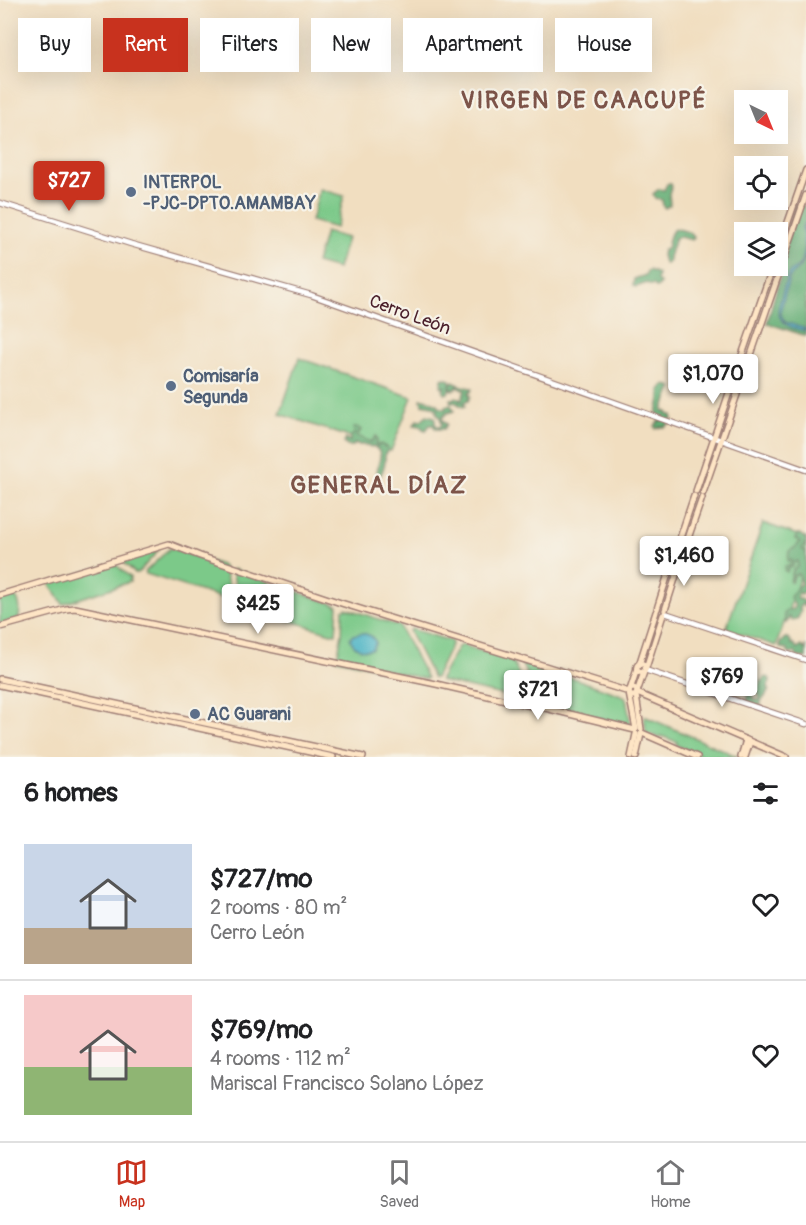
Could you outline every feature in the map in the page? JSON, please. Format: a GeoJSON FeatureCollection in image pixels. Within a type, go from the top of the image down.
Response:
{"type":"FeatureCollection","features":[{"type":"Feature","properties":{"kind":"main road"},"geometry":{"type":"LineString","coordinates":[[788,222],[806,170]]}},
{"type":"Feature","properties":{"kind":"main road"},"geometry":{"type":"LineString","coordinates":[[636,757],[639,732],[637,693],[806,195]]}},
{"type":"Feature","properties":{"kind":"main road"},"geometry":{"type":"LineString","coordinates":[[631,757],[639,732],[629,692],[770,276]]}},
{"type":"Feature","properties":{"kind":"main road"},"geometry":{"type":"LineString","coordinates":[[734,380],[739,377],[741,382]]}},
{"type":"Feature","properties":{"kind":"main road"},"geometry":{"type":"LineString","coordinates":[[695,493],[697,499],[702,496]]}},
{"type":"Feature","properties":{"kind":"main road"},"geometry":{"type":"LineString","coordinates":[[0,595],[170,544],[341,603],[629,692],[632,696],[637,693]]}},
{"type":"Feature","properties":{"kind":"main road"},"geometry":{"type":"LineString","coordinates":[[675,552],[680,549],[682,555]]}},
{"type":"Feature","properties":{"kind":"main road"},"geometry":{"type":"LineString","coordinates":[[657,610],[661,607],[664,613]]}},
{"type":"Feature","properties":{"kind":"main road"},"geometry":{"type":"LineString","coordinates":[[0,627],[75,608],[538,707],[639,732],[697,757]]}},
{"type":"Feature","properties":{"kind":"main road"},"geometry":{"type":"LineString","coordinates":[[638,667],[644,664],[645,670]]}},
{"type":"Feature","properties":{"kind":"main road"},"geometry":{"type":"LineString","coordinates":[[0,679],[36,690],[283,743],[363,757]]}},
{"type":"Feature","properties":{"kind":"main road"},"geometry":{"type":"LineString","coordinates":[[0,686],[36,690]]}},
{"type":"Feature","properties":{"kind":"main road"},"geometry":{"type":"LineString","coordinates":[[637,693],[786,757]]}},
{"type":"Feature","properties":{"kind":"main road"},"geometry":{"type":"LineString","coordinates":[[743,757],[748,741]]}},
{"type":"Feature","properties":{"kind":"main road"},"geometry":{"type":"LineString","coordinates":[[283,743],[333,757]]}},
{"type":"Feature","properties":{"kind":"street","name":"Cerro León"},"geometry":{"type":"LineString","coordinates":[[0,203],[131,244],[311,295],[806,470]]}},
{"type":"Feature","properties":{"kind":"street"},"geometry":{"type":"LineString","coordinates":[[664,613],[806,660]]}},
{"type":"Feature","properties":{"kind":"street"},"geometry":{"type":"LineString","coordinates":[[645,670],[806,724]]}},
{"type":"Feature","properties":{"kind":"green space"},"geometry":{"type":"Polygon","coordinates":[[[667,184],[671,184],[672,187],[669,193],[670,205],[665,208],[662,200],[655,198],[653,194],[659,189],[664,190],[667,184]]]}},
{"type":"Feature","properties":{"kind":"green space"},"geometry":{"type":"Polygon","coordinates":[[[320,189],[344,196],[336,228],[311,221],[320,189]]]}},
{"type":"Feature","properties":{"kind":"green space"},"geometry":{"type":"Polygon","coordinates":[[[806,202],[806,336],[767,323],[780,276],[788,276],[788,225],[795,203],[804,206],[806,202]]]}},
{"type":"Feature","properties":{"kind":"green space"},"geometry":{"type":"Polygon","coordinates":[[[674,229],[686,231],[694,238],[692,240],[675,238],[669,261],[666,264],[662,255],[663,250],[667,249],[674,229]]]}},
{"type":"Feature","properties":{"kind":"green space"},"geometry":{"type":"Polygon","coordinates":[[[325,232],[347,238],[338,269],[316,263],[325,232]]]}},
{"type":"Feature","properties":{"kind":"green space"},"geometry":{"type":"Polygon","coordinates":[[[649,270],[658,274],[657,280],[660,285],[657,288],[647,283],[633,286],[634,279],[646,275],[649,270]]]}},
{"type":"Feature","properties":{"kind":"green space"},"geometry":{"type":"Polygon","coordinates":[[[299,358],[412,397],[391,451],[280,414],[299,358]]]}},
{"type":"Feature","properties":{"kind":"green space"},"geometry":{"type":"Polygon","coordinates":[[[444,378],[450,380],[451,385],[453,382],[472,388],[468,393],[470,396],[468,401],[464,402],[465,406],[455,402],[451,403],[450,399],[455,397],[460,398],[461,401],[465,390],[457,386],[452,390],[450,386],[448,393],[445,394],[443,392],[445,385],[443,388],[441,386],[444,378]]]}},
{"type":"Feature","properties":{"kind":"green space"},"geometry":{"type":"Polygon","coordinates":[[[664,385],[673,388],[663,410],[668,415],[672,415],[673,419],[665,427],[656,429],[655,426],[662,420],[657,413],[660,390],[664,385]]]}},
{"type":"Feature","properties":{"kind":"green space"},"geometry":{"type":"Polygon","coordinates":[[[421,399],[438,404],[439,407],[445,409],[450,405],[453,408],[454,411],[442,418],[447,424],[444,429],[436,429],[430,425],[426,430],[414,425],[417,420],[420,421],[427,415],[435,417],[435,424],[439,427],[442,425],[436,412],[437,409],[422,404],[421,399]]]}},
{"type":"Feature","properties":{"kind":"green space"},"geometry":{"type":"Polygon","coordinates":[[[354,428],[361,430],[357,436],[371,442],[376,436],[376,445],[380,444],[388,448],[380,476],[377,475],[380,455],[377,449],[356,443],[353,446],[347,446],[344,443],[346,439],[350,441],[354,428]]]}},
{"type":"Feature","properties":{"kind":"green space"},"geometry":{"type":"Polygon","coordinates":[[[763,523],[806,538],[806,560],[776,646],[726,629],[763,523]]]}},
{"type":"Feature","properties":{"kind":"green space"},"geometry":{"type":"Polygon","coordinates":[[[798,534],[806,539],[802,549],[806,551],[806,589],[802,595],[799,592],[797,597],[804,601],[806,607],[801,605],[798,618],[793,621],[789,617],[786,623],[784,614],[794,606],[790,597],[801,584],[800,576],[797,574],[790,582],[793,570],[798,566],[797,561],[787,572],[784,570],[792,560],[788,561],[789,551],[800,542],[795,539],[798,534]]]}},
{"type":"Feature","properties":{"kind":"green space"},"geometry":{"type":"Polygon","coordinates":[[[170,548],[221,565],[224,568],[232,600],[146,574],[145,572],[170,548]]]}},
{"type":"Feature","properties":{"kind":"green space"},"geometry":{"type":"Polygon","coordinates":[[[159,550],[138,573],[122,561],[159,550]]]}},
{"type":"Feature","properties":{"kind":"green space"},"geometry":{"type":"Polygon","coordinates":[[[112,564],[130,577],[130,582],[63,604],[49,583],[112,564]]]}},
{"type":"Feature","properties":{"kind":"green space"},"geometry":{"type":"Polygon","coordinates":[[[233,569],[272,584],[242,604],[239,603],[233,569]]]}},
{"type":"Feature","properties":{"kind":"green space"},"geometry":{"type":"Polygon","coordinates":[[[281,587],[337,605],[336,634],[252,609],[252,606],[281,587]]]}},
{"type":"Feature","properties":{"kind":"green space"},"geometry":{"type":"Polygon","coordinates":[[[14,596],[19,603],[19,618],[0,624],[0,599],[14,596]]]}},
{"type":"Feature","properties":{"kind":"green space"},"geometry":{"type":"Polygon","coordinates":[[[346,608],[399,626],[427,678],[337,659],[342,633],[343,610],[346,608]]]}},
{"type":"Feature","properties":{"kind":"green space"},"geometry":{"type":"Polygon","coordinates":[[[411,629],[452,643],[435,678],[409,631],[411,629]]]}},
{"type":"Feature","properties":{"kind":"green space"},"geometry":{"type":"Polygon","coordinates":[[[788,638],[797,648],[801,646],[804,649],[806,645],[806,658],[797,657],[795,652],[788,653],[787,649],[780,648],[780,643],[788,638]]]}},
{"type":"Feature","properties":{"kind":"green space"},"geometry":{"type":"Polygon","coordinates":[[[462,645],[512,661],[533,701],[441,681],[458,647],[462,645]]]}},
{"type":"Feature","properties":{"kind":"green space"},"geometry":{"type":"Polygon","coordinates":[[[523,664],[562,676],[563,678],[540,700],[523,664]]]}},
{"type":"Feature","properties":{"kind":"green space"},"geometry":{"type":"Polygon","coordinates":[[[741,666],[754,668],[752,672],[756,674],[758,680],[752,692],[756,700],[760,698],[757,691],[759,685],[764,678],[770,679],[769,690],[759,706],[745,702],[752,679],[740,676],[741,666]]]}},
{"type":"Feature","properties":{"kind":"green space"},"geometry":{"type":"Polygon","coordinates":[[[570,677],[624,696],[631,725],[546,704],[570,677]]]}},
{"type":"Feature","properties":{"kind":"green space"},"geometry":{"type":"Polygon","coordinates":[[[644,716],[737,757],[704,757],[676,745],[677,742],[646,733],[644,716]]]}},
{"type":"Feature","properties":{"kind":"water"},"geometry":{"type":"Polygon","coordinates":[[[806,221],[805,256],[802,264],[789,278],[780,313],[785,322],[806,329],[806,331],[784,323],[778,310],[787,276],[802,259],[804,246],[802,227],[806,221]]]}},
{"type":"Feature","properties":{"kind":"water"},"geometry":{"type":"Polygon","coordinates":[[[363,633],[371,636],[376,642],[372,649],[359,648],[351,641],[350,638],[353,635],[363,633]]]}},
{"type":"Feature","properties":{"kind":"place","name":"INTERPOL -PJC-DPTO.AMAMBAY"},"geometry":{"type":"Point","coordinates":[131,192]}},
{"type":"Feature","properties":{"kind":"place","name":"Comisaría Segunda"},"geometry":{"type":"Point","coordinates":[171,386]}},
{"type":"Feature","properties":{"kind":"place","name":"AC Guarani"},"geometry":{"type":"Point","coordinates":[195,714]}},
{"type":"Feature","properties":{"kind":"district","name":"VIRGEN DE CAACUPÉ"},"geometry":{"type":"Point","coordinates":[584,100]}},
{"type":"Feature","properties":{"kind":"district","name":"GENERAL DÍAZ"},"geometry":{"type":"Point","coordinates":[379,485]}}]}
